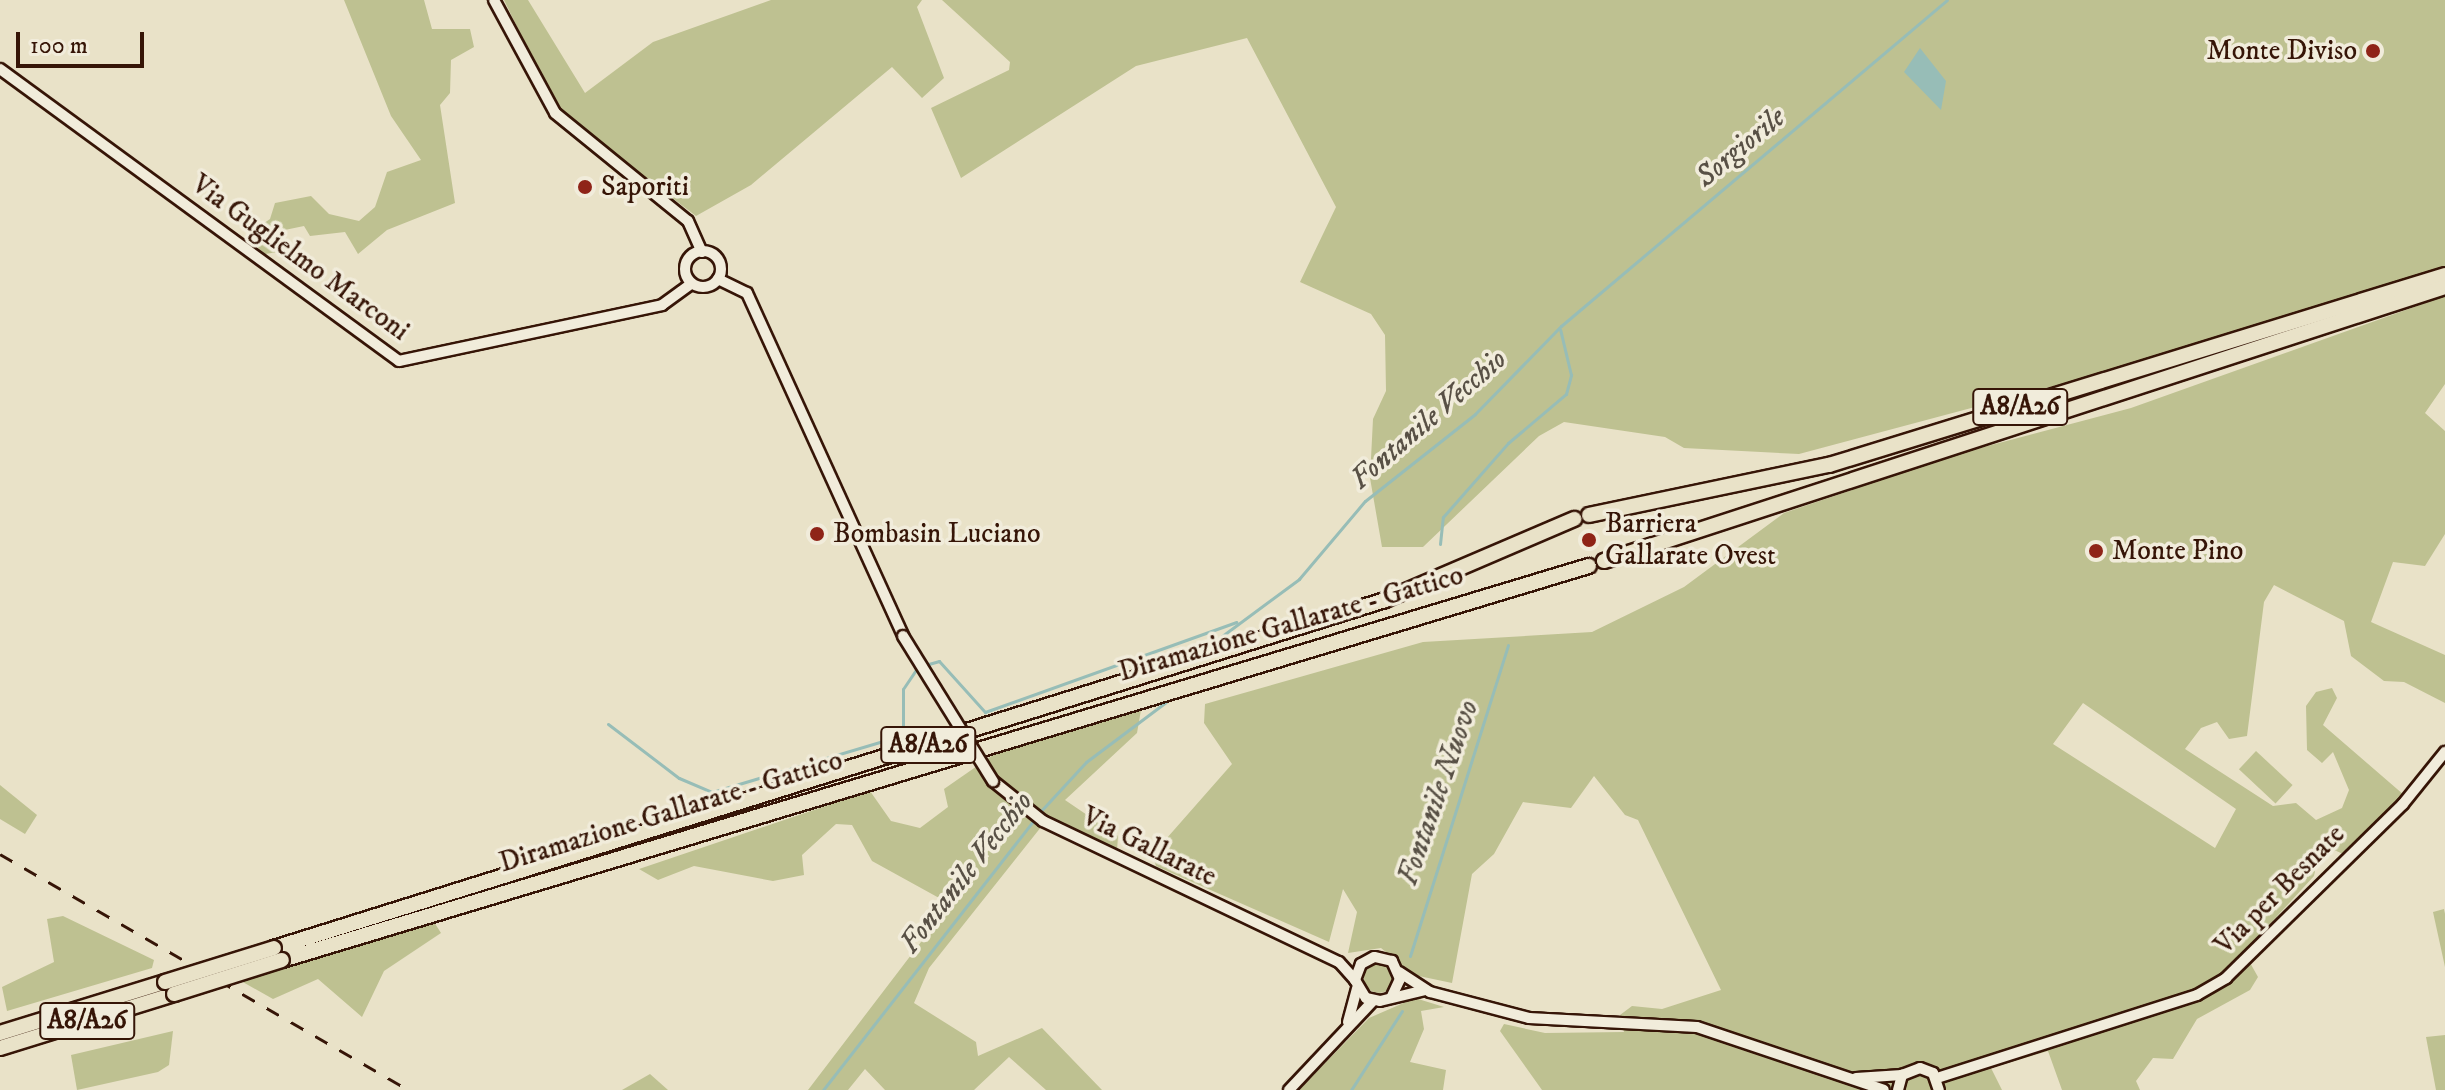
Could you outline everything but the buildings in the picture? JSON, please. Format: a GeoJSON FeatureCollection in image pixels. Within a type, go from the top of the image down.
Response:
{"type":"FeatureCollection","features":[{"type":"Feature","properties":{"kind":"highway","name":"Diramazione Gallarate - Gattico"},"geometry":{"type":"LineString","coordinates":[[0,1048],[169,988],[1385,600],[1582,517],[1829,465],[2445,275]]}},
{"type":"Feature","properties":{"kind":"highway","name":"Diramazione Gallarate - Gattico"},"geometry":{"type":"LineString","coordinates":[[278,954],[1596,563],[2445,287]]}},
{"type":"Feature","properties":{"kind":"highway","name":"Diramazione Gallarate - Gattico"},"geometry":{"type":"LineString","coordinates":[[0,1033],[169,988]]}},
{"type":"Feature","properties":{"kind":"street"},"geometry":{"type":"LineString","coordinates":[[494,0],[555,113],[688,221],[702,252],[717,258],[718,279],[706,287],[692,283],[686,264],[702,252]]}},
{"type":"Feature","properties":{"kind":"street","name":"Via Guglielmo Marconi"},"geometry":{"type":"LineString","coordinates":[[0,69],[399,361],[662,305],[692,283]]}},
{"type":"Feature","properties":{"kind":"street","name":"Via Gallarate"},"geometry":{"type":"LineString","coordinates":[[718,279],[747,293],[903,636],[993,781],[1043,821],[1339,962],[1356,984]]}},
{"type":"Feature","properties":{"kind":"street","name":"Via per Besnate"},"geometry":{"type":"LineString","coordinates":[[1938,1084],[2197,995],[2226,978],[2403,804],[2445,752]]}},
{"type":"Feature","properties":{"kind":"street"},"geometry":{"type":"LineString","coordinates":[[1345,1027],[1356,984],[1368,958]]}},
{"type":"Feature","properties":{"kind":"street"},"geometry":{"type":"LineString","coordinates":[[1339,962],[1387,958],[1399,972],[1426,990],[1529,1018],[1697,1027],[1884,1090]]}},
{"type":"Feature","properties":{"kind":"street"},"geometry":{"type":"LineString","coordinates":[[1392,996],[1399,972]]}},
{"type":"Feature","properties":{"kind":"street"},"geometry":{"type":"LineString","coordinates":[[1356,984],[1373,1001]]}},
{"type":"Feature","properties":{"kind":"street"},"geometry":{"type":"LineString","coordinates":[[1289,1090],[1345,1027],[1373,1001],[1426,990]]}},
{"type":"Feature","properties":{"kind":"street"},"geometry":{"type":"LineString","coordinates":[[1855,1078],[1902,1075],[1920,1068],[1938,1084]]}},
{"type":"Feature","properties":{"kind":"street"},"geometry":{"type":"LineString","coordinates":[[1898,1090],[1902,1075]]}},
{"type":"Feature","properties":{"kind":"green space"},"geometry":{"type":"Polygon","coordinates":[[[344,0],[424,0],[432,29],[470,29],[474,47],[451,60],[450,93],[440,105],[455,203],[387,230],[358,254],[345,232],[310,236],[304,226],[275,232],[278,252],[265,254],[245,236],[270,219],[275,203],[311,196],[329,214],[359,221],[375,207],[387,172],[421,160],[391,116],[344,0]]]}},
{"type":"Feature","properties":{"kind":"green space"},"geometry":{"type":"Polygon","coordinates":[[[504,0],[528,0],[585,93],[653,42],[771,0],[922,0],[917,7],[944,78],[922,98],[892,67],[751,185],[696,216],[558,111],[504,0]]]}},
{"type":"Feature","properties":{"kind":"green space"},"geometry":{"type":"Polygon","coordinates":[[[942,0],[2445,0],[2445,266],[2211,344],[1799,454],[1684,448],[1665,437],[1564,422],[1539,436],[1423,547],[1382,547],[1370,478],[1373,419],[1386,391],[1385,335],[1371,314],[1300,282],[1336,207],[1247,38],[1136,66],[961,178],[931,108],[1009,70],[1010,62],[942,0]]]}},
{"type":"Feature","properties":{"kind":"green space"},"geometry":{"type":"Polygon","coordinates":[[[2445,296],[2445,384],[2425,413],[2445,431],[2445,534],[2425,566],[2393,562],[2371,622],[2445,655],[2445,703],[2404,682],[2384,681],[2351,656],[2344,621],[2274,585],[2264,602],[2247,736],[2229,739],[2217,722],[2201,728],[2185,749],[2273,806],[2296,803],[2316,820],[2342,808],[2349,790],[2333,752],[2322,763],[2307,750],[2306,706],[2316,692],[2332,688],[2337,698],[2323,725],[2404,795],[2343,854],[2321,844],[2314,876],[2244,952],[2258,977],[2250,990],[2197,1019],[2173,1059],[2153,1058],[2136,1081],[2140,1090],[2062,1090],[2048,1051],[1991,1068],[2002,1090],[1542,1090],[1500,1031],[1504,1024],[1545,1033],[1624,1032],[1620,1015],[1632,1006],[1662,1009],[1721,990],[1638,820],[1625,815],[1594,776],[1571,808],[1523,802],[1494,854],[1472,874],[1452,983],[1414,975],[1381,948],[1348,953],[1357,912],[1343,889],[1329,942],[1156,866],[1152,855],[1232,764],[1204,723],[1205,704],[1423,642],[1592,632],[1684,587],[1784,513],[1961,453],[2131,408],[2445,296]],[[2083,703],[2053,744],[2215,848],[2236,809],[2083,703]]]}},
{"type":"Feature","properties":{"kind":"green space"},"geometry":{"type":"Polygon","coordinates":[[[1141,710],[1137,733],[1065,800],[1118,836],[1117,851],[1049,817],[929,968],[914,1003],[976,1042],[978,1056],[1042,1028],[1102,1090],[1046,1090],[1009,1057],[974,1090],[885,1090],[865,1069],[848,1090],[808,1090],[950,904],[872,861],[852,825],[836,824],[802,855],[804,875],[773,881],[694,866],[658,880],[639,869],[870,791],[891,821],[920,828],[948,807],[944,789],[993,755],[1141,710]]]}},
{"type":"Feature","properties":{"kind":"green space"},"geometry":{"type":"Polygon","coordinates":[[[2256,751],[2293,785],[2276,803],[2239,769],[2256,751]]]}},
{"type":"Feature","properties":{"kind":"green space"},"geometry":{"type":"Polygon","coordinates":[[[0,785],[37,815],[25,834],[0,819],[0,785]]]}},
{"type":"Feature","properties":{"kind":"green space"},"geometry":{"type":"Polygon","coordinates":[[[2444,909],[2445,914],[2445,967],[2433,912],[2444,909]]]}},
{"type":"Feature","properties":{"kind":"green space"},"geometry":{"type":"Polygon","coordinates":[[[63,916],[154,960],[152,968],[7,1011],[2,987],[54,962],[47,919],[63,916]]]}},
{"type":"Feature","properties":{"kind":"green space"},"geometry":{"type":"Polygon","coordinates":[[[434,922],[441,933],[384,971],[362,1017],[318,979],[273,999],[241,981],[434,922]]]}},
{"type":"Feature","properties":{"kind":"green space"},"geometry":{"type":"Polygon","coordinates":[[[1379,963],[1390,967],[1394,978],[1390,989],[1379,993],[1368,989],[1364,978],[1368,967],[1379,963]]]}},
{"type":"Feature","properties":{"kind":"green space"},"geometry":{"type":"Polygon","coordinates":[[[1415,998],[1444,1007],[1421,1011],[1424,1029],[1410,1062],[1446,1070],[1443,1090],[1299,1090],[1369,1018],[1415,998]]]}},
{"type":"Feature","properties":{"kind":"green space"},"geometry":{"type":"Polygon","coordinates":[[[173,1031],[169,1065],[158,1072],[77,1090],[71,1055],[173,1031]]]}},
{"type":"Feature","properties":{"kind":"green space"},"geometry":{"type":"Polygon","coordinates":[[[2445,1035],[2445,1090],[2436,1090],[2426,1037],[2445,1035]]]}},
{"type":"Feature","properties":{"kind":"green space"},"geometry":{"type":"Polygon","coordinates":[[[650,1074],[668,1090],[622,1090],[650,1074]]]}},
{"type":"Feature","properties":{"kind":"water"},"geometry":{"type":"Polygon","coordinates":[[[1920,48],[1946,81],[1941,110],[1904,72],[1920,48]]]}},
{"type":"Feature","properties":{"kind":"waterway","name":"Sorgiorile"},"geometry":{"type":"LineString","coordinates":[[1218,639],[1299,579],[1365,501],[1475,414],[1561,326],[1947,0]]}},
{"type":"Feature","properties":{"kind":"waterway","name":"Fontanile Nuovo"},"geometry":{"type":"LineString","coordinates":[[1440,544],[1443,517],[1508,443],[1566,394],[1571,375],[1560,329]]}},
{"type":"Feature","properties":{"kind":"waterway"},"geometry":{"type":"LineString","coordinates":[[608,724],[679,778],[712,792],[886,740],[903,730],[903,689],[918,667],[939,661],[985,712],[1236,622]]}},
{"type":"Feature","properties":{"kind":"waterway","name":"Fontanile Nuovo"},"geometry":{"type":"LineString","coordinates":[[1410,956],[1508,645]]}},
{"type":"Feature","properties":{"kind":"waterway"},"geometry":{"type":"LineString","coordinates":[[1039,813],[1086,762],[1166,702]]}},
{"type":"Feature","properties":{"kind":"waterway","name":"Fontanile Vecchio"},"geometry":{"type":"LineString","coordinates":[[823,1090],[1035,819]]}},
{"type":"Feature","properties":{"kind":"waterway","name":"Fontanile Nuovo"},"geometry":{"type":"LineString","coordinates":[[1351,1090],[1402,1011]]}},
{"type":"Feature","properties":{"kind":"railway"},"geometry":{"type":"LineString","coordinates":[[0,854],[408,1090]]}},
{"type":"Feature","properties":{"kind":"place","name":"Monte Diviso"},"geometry":{"type":"Point","coordinates":[2373,51]}},
{"type":"Feature","properties":{"kind":"place","name":"Saporiti"},"geometry":{"type":"Point","coordinates":[585,187]}},
{"type":"Feature","properties":{"kind":"place","name":"Bombasin Luciano"},"geometry":{"type":"Point","coordinates":[817,534]}},
{"type":"Feature","properties":{"kind":"place","name":"Barriera Gallarate Ovest"},"geometry":{"type":"Point","coordinates":[1589,540]}},
{"type":"Feature","properties":{"kind":"place","name":"Monte Pino"},"geometry":{"type":"Point","coordinates":[2096,551]}}]}
